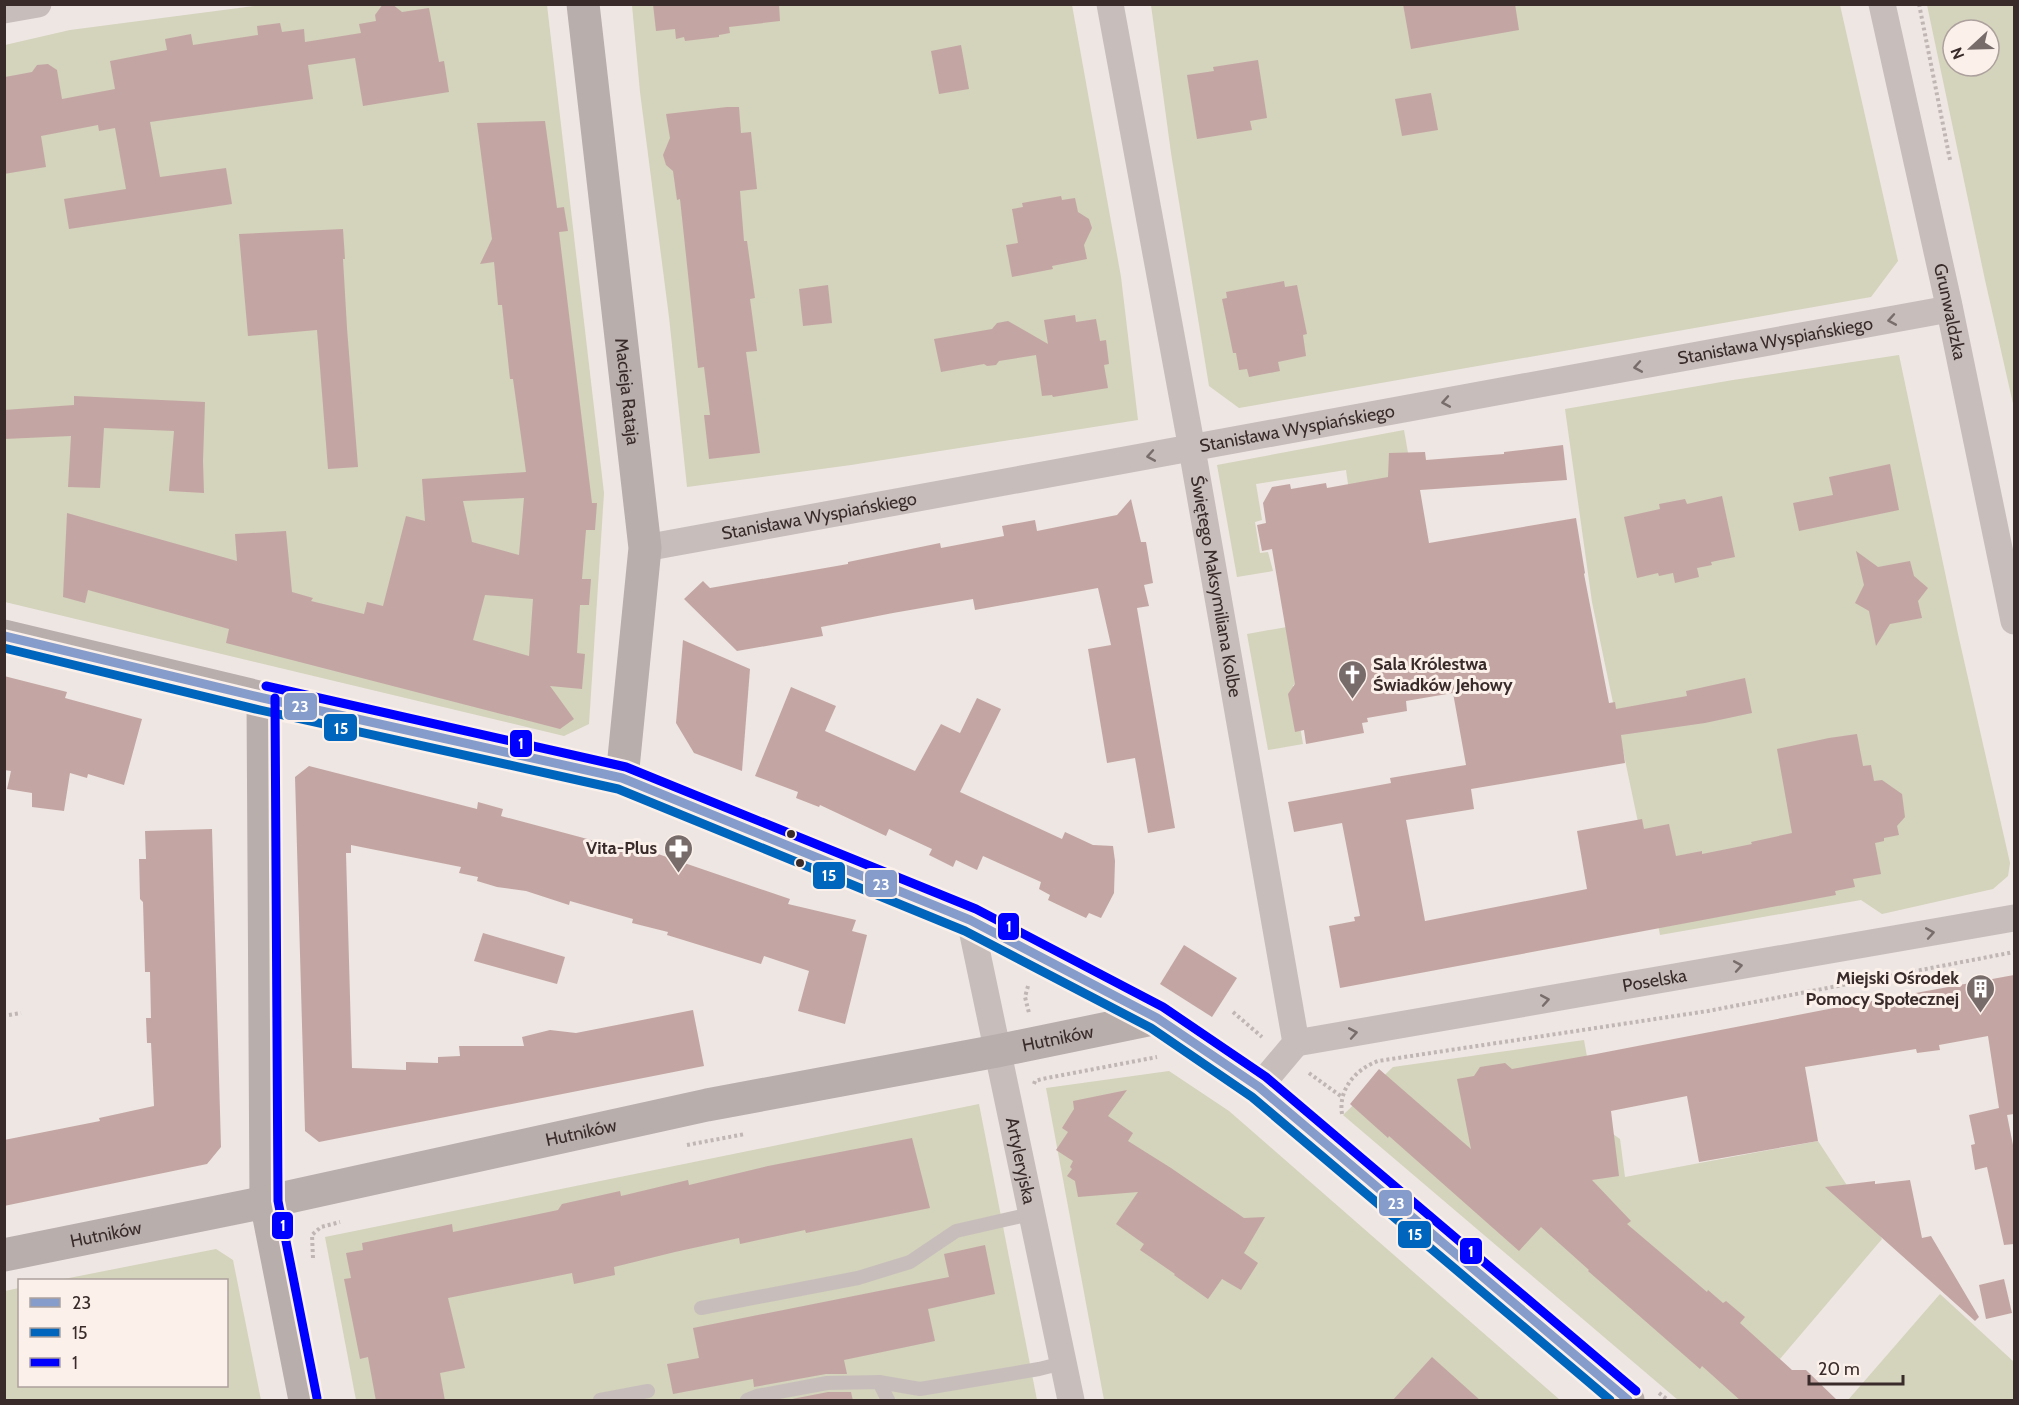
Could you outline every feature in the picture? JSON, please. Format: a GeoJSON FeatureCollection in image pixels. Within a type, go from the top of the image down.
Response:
{"type":"FeatureCollection","features":[{"type":"Feature","properties":{"kind":"street"},"geometry":{"type":"LineString","coordinates":[[4,10],[38,4]]}},
{"type":"Feature","properties":{"kind":"street","name":"Macieja Rataja"},"geometry":{"type":"LineString","coordinates":[[582,4],[645,548],[622,778]]}},
{"type":"Feature","properties":{"kind":"street","name":"Świętego Maksymiliana Kolbe"},"geometry":{"type":"LineString","coordinates":[[1110,4],[1192,449],[1296,1043]]}},
{"type":"Feature","properties":{"kind":"street","name":"Grunwaldzka"},"geometry":{"type":"LineString","coordinates":[[1882,4],[2014,621]]}},
{"type":"Feature","properties":{"kind":"street","name":"Stanisława Wyspiańskiego"},"geometry":{"type":"LineString","coordinates":[[645,548],[1949,309]]}},
{"type":"Feature","properties":{"kind":"street"},"geometry":{"type":"LineString","coordinates":[[4,636],[263,698],[622,778],[970,920],[1157,1018],[1259,1087],[1628,1401]]}},
{"type":"Feature","properties":{"kind":"street"},"geometry":{"type":"LineString","coordinates":[[263,698],[266,1202],[305,1401]]}},
{"type":"Feature","properties":{"kind":"street","name":"Poselska"},"geometry":{"type":"LineString","coordinates":[[1296,1043],[2014,918]]}},
{"type":"Feature","properties":{"kind":"street","name":"Artyleryjska"},"geometry":{"type":"LineString","coordinates":[[970,920],[1071,1401]]}},
{"type":"Feature","properties":{"kind":"street","name":"Hutników"},"geometry":{"type":"LineString","coordinates":[[4,1255],[266,1202],[707,1105],[997,1052],[1157,1018]]}},
{"type":"Feature","properties":{"kind":"street"},"geometry":{"type":"LineString","coordinates":[[1259,1087],[1296,1043]]}},
{"type":"Feature","properties":{"kind":"lane"},"geometry":{"type":"LineString","coordinates":[[701,1308],[858,1278],[910,1262],[956,1231],[1031,1214]]}},
{"type":"Feature","properties":{"kind":"lane"},"geometry":{"type":"LineString","coordinates":[[747,1401],[757,1396],[828,1383],[879,1382],[922,1395],[1064,1363]]}},
{"type":"Feature","properties":{"kind":"lane"},"geometry":{"type":"LineString","coordinates":[[879,1382],[888,1401]]}},
{"type":"Feature","properties":{"kind":"lane"},"geometry":{"type":"LineString","coordinates":[[600,1401],[648,1391]]}},
{"type":"Feature","properties":{"kind":"path"},"geometry":{"type":"LineString","coordinates":[[1342,1097],[1345,1088],[1358,1072],[1365,1066],[1378,1061],[1708,1011],[2014,952]]}},
{"type":"Feature","properties":{"kind":"path"},"geometry":{"type":"LineString","coordinates":[[1040,957],[1025,997],[1042,1079]]}},
{"type":"Feature","properties":{"kind":"path"},"geometry":{"type":"LineString","coordinates":[[9,1015],[21,1012]]}},
{"type":"Feature","properties":{"kind":"path"},"geometry":{"type":"LineString","coordinates":[[1033,1087],[1034,1082],[1042,1079],[1136,1060],[1157,1057],[1163,1059]]}},
{"type":"Feature","properties":{"kind":"path"},"geometry":{"type":"LineString","coordinates":[[685,1146],[754,1132]]}},
{"type":"Feature","properties":{"kind":"path"},"geometry":{"type":"LineString","coordinates":[[315,1268],[312,1234],[321,1227],[343,1221]]}},
{"type":"Feature","properties":{"kind":"green space"},"geometry":{"type":"Polygon","coordinates":[[[262,5],[547,5],[604,493],[589,724],[564,736],[5,602],[5,45],[70,30],[262,5]]]}},
{"type":"Feature","properties":{"kind":"green space"},"geometry":{"type":"Polygon","coordinates":[[[632,5],[1072,5],[1121,277],[1138,420],[851,465],[687,487],[669,317],[640,92],[632,5]]]}},
{"type":"Feature","properties":{"kind":"green space"},"geometry":{"type":"Polygon","coordinates":[[[1151,5],[1840,5],[1898,261],[1871,297],[1239,408],[1209,386],[1171,153],[1151,5]]]}},
{"type":"Feature","properties":{"kind":"green space"},"geometry":{"type":"Polygon","coordinates":[[[1927,5],[2014,5],[2014,408],[1942,78],[2001,78],[2001,18],[1941,18],[1941,71],[1927,5]]]}},
{"type":"Feature","properties":{"kind":"green space"},"geometry":{"type":"Polygon","coordinates":[[[1899,355],[1958,634],[2010,863],[2008,876],[1993,889],[1882,914],[1861,900],[1660,935],[1592,602],[1565,409],[1733,380],[1899,355]]]}},
{"type":"Feature","properties":{"kind":"green space"},"geometry":{"type":"Polygon","coordinates":[[[1404,430],[1424,544],[1358,555],[1346,470],[1256,484],[1262,520],[1255,522],[1260,553],[1268,552],[1273,571],[1237,577],[1217,465],[1404,430]]]}},
{"type":"Feature","properties":{"kind":"green space"},"geometry":{"type":"Polygon","coordinates":[[[1459,596],[1394,667],[1293,685],[1303,744],[1268,750],[1247,634],[1459,596]]]}},
{"type":"Feature","properties":{"kind":"green space"},"geometry":{"type":"Polygon","coordinates":[[[1584,1040],[1599,1124],[1620,1139],[1625,1177],[1818,1141],[1882,1239],[1745,1400],[1678,1400],[1343,1115],[1393,1067],[1584,1040]]]}},
{"type":"Feature","properties":{"kind":"green space"},"geometry":{"type":"Polygon","coordinates":[[[1169,1071],[1229,1111],[1560,1400],[1104,1400],[1046,1088],[1169,1071]]]}},
{"type":"Feature","properties":{"kind":"green space"},"geometry":{"type":"Polygon","coordinates":[[[979,1104],[1037,1400],[356,1400],[325,1237],[979,1104]]]}},
{"type":"Feature","properties":{"kind":"green space"},"geometry":{"type":"Polygon","coordinates":[[[216,1249],[233,1260],[261,1400],[5,1400],[5,1291],[18,1288],[18,1387],[228,1387],[228,1279],[64,1279],[216,1249]]]}},
{"type":"Feature","properties":{"kind":"green space"},"geometry":{"type":"Polygon","coordinates":[[[1940,1294],[2014,1362],[2014,1400],[1848,1400],[1940,1294]]]}},
{"type":"Feature","properties":{"kind":"building"},"geometry":{"type":"Polygon","coordinates":[[[383,4],[392,4],[402,12],[429,8],[439,62],[444,61],[449,92],[363,106],[355,58],[308,65],[313,99],[150,122],[160,177],[226,168],[232,204],[69,229],[64,199],[126,189],[115,128],[99,131],[98,125],[41,136],[46,167],[4,174],[5,77],[32,72],[37,65],[48,64],[57,70],[62,99],[115,89],[110,61],[167,50],[165,39],[191,34],[193,45],[258,35],[257,26],[280,23],[282,32],[304,29],[305,42],[361,33],[359,24],[376,21],[375,15],[383,4]]]}},
{"type":"Feature","properties":{"kind":"building"},"geometry":{"type":"Polygon","coordinates":[[[653,4],[779,4],[780,21],[729,27],[730,33],[719,35],[719,37],[685,41],[684,37],[676,39],[675,29],[656,31],[653,4]]]}},
{"type":"Feature","properties":{"kind":"building"},"geometry":{"type":"Polygon","coordinates":[[[1403,4],[1515,4],[1519,30],[1411,49],[1403,4]]]}},
{"type":"Feature","properties":{"kind":"building"},"geometry":{"type":"Polygon","coordinates":[[[961,45],[969,89],[939,94],[931,51],[961,45]]]}},
{"type":"Feature","properties":{"kind":"building"},"geometry":{"type":"Polygon","coordinates":[[[1258,60],[1267,118],[1250,121],[1252,130],[1197,139],[1187,75],[1214,71],[1213,67],[1258,60]]]}},
{"type":"Feature","properties":{"kind":"building"},"geometry":{"type":"Polygon","coordinates":[[[1431,93],[1438,130],[1402,136],[1395,99],[1431,93]]]}},
{"type":"Feature","properties":{"kind":"building"},"geometry":{"type":"Polygon","coordinates":[[[739,107],[741,133],[751,132],[757,189],[740,191],[744,241],[747,241],[755,298],[750,299],[757,351],[746,352],[760,453],[709,459],[704,415],[710,415],[704,367],[698,368],[680,199],[677,200],[673,171],[666,165],[663,155],[670,138],[666,114],[739,107]]]}},
{"type":"Feature","properties":{"kind":"building"},"geometry":{"type":"Polygon","coordinates":[[[545,121],[557,208],[564,207],[568,231],[559,232],[592,503],[597,503],[595,530],[586,530],[584,554],[582,579],[591,579],[589,605],[580,605],[577,653],[585,654],[582,689],[550,686],[574,719],[560,729],[226,643],[229,629],[88,590],[85,603],[63,597],[67,513],[237,561],[235,534],[286,531],[292,592],[313,598],[311,601],[364,614],[367,602],[383,606],[406,516],[425,521],[422,479],[526,472],[513,379],[510,379],[502,305],[498,305],[494,262],[480,264],[492,239],[477,123],[545,121]],[[524,498],[463,501],[472,542],[519,555],[524,498]],[[485,595],[473,640],[529,656],[533,599],[485,595]]]}},
{"type":"Feature","properties":{"kind":"building"},"geometry":{"type":"Polygon","coordinates":[[[1061,196],[1062,200],[1075,198],[1078,212],[1089,219],[1092,228],[1084,245],[1087,259],[1012,277],[1006,245],[1018,243],[1012,209],[1023,207],[1022,203],[1061,196]]]}},
{"type":"Feature","properties":{"kind":"building"},"geometry":{"type":"Polygon","coordinates":[[[343,229],[347,328],[358,467],[328,469],[317,330],[248,336],[239,234],[343,229]]]}},
{"type":"Feature","properties":{"kind":"building"},"geometry":{"type":"Polygon","coordinates":[[[1284,281],[1285,287],[1297,285],[1307,334],[1303,335],[1306,356],[1278,362],[1280,371],[1249,377],[1247,369],[1239,370],[1236,353],[1233,353],[1222,299],[1227,298],[1226,292],[1284,281]]]}},
{"type":"Feature","properties":{"kind":"building"},"geometry":{"type":"Polygon","coordinates":[[[828,285],[832,323],[803,326],[799,289],[828,285]]]}},
{"type":"Feature","properties":{"kind":"building"},"geometry":{"type":"Polygon","coordinates":[[[1075,315],[1076,322],[1096,319],[1100,341],[1106,340],[1109,364],[1104,365],[1108,388],[1053,397],[1052,395],[1042,396],[1036,355],[999,361],[996,365],[984,364],[941,372],[934,339],[992,329],[997,323],[1008,321],[1048,344],[1044,320],[1075,315]]]}},
{"type":"Feature","properties":{"kind":"building"},"geometry":{"type":"Polygon","coordinates":[[[74,396],[205,402],[204,493],[169,491],[174,431],[104,428],[100,488],[68,487],[71,436],[4,439],[4,410],[74,405],[74,396]]]}},
{"type":"Feature","properties":{"kind":"building"},"geometry":{"type":"Polygon","coordinates":[[[1563,445],[1567,480],[1420,490],[1429,543],[1576,518],[1584,574],[1609,703],[1615,702],[1616,709],[1687,696],[1686,691],[1745,678],[1752,713],[1705,723],[1621,735],[1625,763],[1471,789],[1474,809],[1406,820],[1425,921],[1587,889],[1577,831],[1642,819],[1644,829],[1669,824],[1676,856],[1702,851],[1702,854],[1792,833],[1777,749],[1829,738],[1857,734],[1863,766],[1871,765],[1874,781],[1882,780],[1902,794],[1905,817],[1897,826],[1899,835],[1884,838],[1884,841],[1875,843],[1881,874],[1853,879],[1855,887],[1835,891],[1836,895],[1340,988],[1329,926],[1355,921],[1354,917],[1360,916],[1342,823],[1294,832],[1288,802],[1391,783],[1390,778],[1466,765],[1453,693],[1406,701],[1407,711],[1367,718],[1368,722],[1362,723],[1364,733],[1306,744],[1304,730],[1295,732],[1288,694],[1295,684],[1272,549],[1262,551],[1257,525],[1266,523],[1263,503],[1272,487],[1290,484],[1291,489],[1326,483],[1327,488],[1388,477],[1389,453],[1425,452],[1426,460],[1504,454],[1504,452],[1563,445]]]}},
{"type":"Feature","properties":{"kind":"building"},"geometry":{"type":"Polygon","coordinates":[[[1890,464],[1899,510],[1799,531],[1793,503],[1833,495],[1829,477],[1890,464]]]}},
{"type":"Feature","properties":{"kind":"building"},"geometry":{"type":"Polygon","coordinates":[[[1722,496],[1735,557],[1711,562],[1712,565],[1697,568],[1699,577],[1675,583],[1673,573],[1659,576],[1658,573],[1637,578],[1624,517],[1660,509],[1659,504],[1685,499],[1687,504],[1722,496]]]}},
{"type":"Feature","properties":{"kind":"building"},"geometry":{"type":"Polygon","coordinates":[[[1131,499],[1141,542],[1146,542],[1153,583],[1144,585],[1149,606],[1137,608],[1175,828],[1148,833],[1135,758],[1107,763],[1088,649],[1111,645],[1098,588],[975,610],[973,599],[821,627],[823,636],[737,651],[684,599],[703,581],[710,588],[848,564],[848,562],[940,543],[941,548],[1004,536],[1002,526],[1035,520],[1037,531],[1117,515],[1131,499]]]}},
{"type":"Feature","properties":{"kind":"building"},"geometry":{"type":"Polygon","coordinates":[[[1856,551],[1878,567],[1910,561],[1914,576],[1928,588],[1918,601],[1922,618],[1890,624],[1876,646],[1869,611],[1855,603],[1864,585],[1856,551]]]}},
{"type":"Feature","properties":{"kind":"building"},"geometry":{"type":"Polygon","coordinates":[[[683,640],[750,669],[742,771],[694,753],[676,723],[683,640]]]}},
{"type":"Feature","properties":{"kind":"building"},"geometry":{"type":"Polygon","coordinates":[[[4,676],[67,692],[65,698],[142,719],[124,785],[88,774],[87,778],[70,773],[64,811],[32,807],[32,793],[7,789],[11,771],[4,770],[4,676]]]}},
{"type":"Feature","properties":{"kind":"building"},"geometry":{"type":"Polygon","coordinates":[[[791,687],[836,706],[825,731],[915,771],[941,724],[960,733],[977,698],[1001,709],[960,792],[1062,839],[1065,832],[1093,845],[1113,846],[1114,893],[1101,918],[1089,913],[1086,918],[1048,900],[1050,895],[1039,889],[1041,882],[983,856],[977,870],[956,860],[953,867],[929,855],[932,849],[889,829],[886,836],[820,805],[819,807],[796,798],[798,792],[755,776],[791,687]]]}},
{"type":"Feature","properties":{"kind":"building"},"geometry":{"type":"Polygon","coordinates":[[[309,766],[477,809],[478,802],[503,809],[501,816],[621,848],[623,842],[790,899],[788,904],[856,920],[852,931],[867,935],[845,1024],[798,1011],[809,971],[764,956],[761,964],[667,935],[668,932],[632,923],[633,919],[570,901],[569,905],[526,891],[497,887],[477,881],[478,877],[459,873],[461,867],[351,845],[351,853],[346,853],[352,1068],[406,1070],[406,1062],[438,1063],[438,1057],[460,1056],[459,1046],[524,1046],[522,1037],[550,1030],[576,1033],[693,1010],[704,1066],[319,1142],[305,1131],[295,777],[309,766]]]}},
{"type":"Feature","properties":{"kind":"building"},"geometry":{"type":"Polygon","coordinates":[[[212,829],[221,1147],[207,1164],[4,1206],[4,1140],[100,1121],[99,1118],[154,1106],[151,1043],[147,1043],[146,1018],[151,1018],[150,972],[145,972],[139,859],[146,859],[145,831],[212,829]]]}},
{"type":"Feature","properties":{"kind":"building"},"geometry":{"type":"Polygon","coordinates":[[[483,933],[565,957],[557,984],[474,961],[483,933]]]}},
{"type":"Feature","properties":{"kind":"building"},"geometry":{"type":"Polygon","coordinates":[[[1184,945],[1237,978],[1212,1017],[1160,984],[1184,945]]]}},
{"type":"Feature","properties":{"kind":"building"},"geometry":{"type":"Polygon","coordinates":[[[2014,975],[2014,1114],[2007,1115],[2014,1150],[2014,1244],[2004,1245],[1987,1167],[1975,1170],[1971,1145],[1975,1144],[1969,1115],[1999,1108],[1988,1036],[1939,1045],[1940,1050],[1917,1053],[1916,1049],[1805,1067],[1818,1141],[1699,1162],[1687,1096],[1611,1111],[1619,1176],[1592,1180],[1631,1221],[1627,1224],[1707,1292],[1708,1290],[1723,1303],[1726,1301],[1745,1317],[1740,1323],[1792,1370],[1806,1370],[1838,1401],[1741,1401],[1702,1366],[1700,1369],[1541,1227],[1519,1251],[1350,1104],[1379,1069],[1471,1149],[1457,1079],[1474,1076],[1480,1067],[1505,1063],[1512,1069],[2014,975]]]}},
{"type":"Feature","properties":{"kind":"building"},"geometry":{"type":"Polygon","coordinates":[[[1127,1090],[1108,1116],[1133,1133],[1128,1141],[1244,1218],[1265,1217],[1244,1253],[1258,1263],[1241,1290],[1222,1279],[1208,1299],[1140,1250],[1144,1244],[1116,1224],[1138,1192],[1078,1197],[1075,1181],[1067,1176],[1072,1169],[1070,1167],[1073,1161],[1056,1150],[1068,1132],[1062,1128],[1074,1109],[1073,1101],[1127,1090]]]}},
{"type":"Feature","properties":{"kind":"building"},"geometry":{"type":"Polygon","coordinates":[[[912,1138],[930,1208],[740,1244],[739,1238],[614,1267],[615,1275],[574,1284],[572,1273],[448,1298],[465,1368],[440,1373],[445,1401],[376,1401],[368,1357],[360,1359],[344,1279],[351,1278],[346,1253],[363,1250],[362,1243],[452,1224],[453,1232],[558,1210],[562,1204],[620,1191],[621,1196],[688,1180],[689,1185],[768,1166],[912,1138]]]}},
{"type":"Feature","properties":{"kind":"building"},"geometry":{"type":"Polygon","coordinates":[[[1910,1180],[1922,1238],[1931,1236],[1979,1317],[1975,1321],[1825,1187],[1875,1181],[1875,1184],[1910,1180]]]}},
{"type":"Feature","properties":{"kind":"building"},"geometry":{"type":"Polygon","coordinates":[[[985,1245],[995,1294],[928,1309],[935,1341],[844,1360],[847,1374],[826,1374],[754,1387],[753,1379],[673,1394],[667,1364],[699,1358],[693,1328],[949,1277],[944,1254],[985,1245]]]}},
{"type":"Feature","properties":{"kind":"building"},"geometry":{"type":"Polygon","coordinates":[[[2004,1279],[2012,1313],[1986,1319],[1979,1285],[2004,1279]]]}},
{"type":"Feature","properties":{"kind":"building"},"geometry":{"type":"Polygon","coordinates":[[[1432,1357],[1481,1401],[1392,1401],[1432,1357]]]}},
{"type":"Feature","properties":{"kind":"building"},"geometry":{"type":"Polygon","coordinates":[[[828,1392],[851,1392],[853,1401],[782,1401],[828,1392]]]}},
{"type":"Feature","properties":{"kind":"transit line","name":"23"},"geometry":{"type":"LineString","coordinates":[[4,636],[263,698],[622,778],[970,920],[1157,1018],[1259,1087],[1628,1400]]}},
{"type":"Feature","properties":{"kind":"transit line","name":"15"},"geometry":{"type":"LineString","coordinates":[[4,648],[260,710],[618,789],[965,931],[1151,1028],[1252,1097],[1610,1400]]}},
{"type":"Feature","properties":{"kind":"transit line","name":"1"},"geometry":{"type":"LineString","coordinates":[[266,686],[626,767],[976,909],[1163,1007],[1266,1077],[1636,1391]]}},
{"type":"Feature","properties":{"kind":"transit line","name":"1"},"geometry":{"type":"LineString","coordinates":[[275,698],[278,1201],[317,1398]]}},
{"type":"Feature","properties":{"kind":"place","name":"Sala Królestwa Świadków Jehowy"},"geometry":{"type":"Point","coordinates":[1352,700]}},
{"type":"Feature","properties":{"kind":"place","name":"Vita-Plus"},"geometry":{"type":"Point","coordinates":[678,874]}},
{"type":"Feature","properties":{"kind":"place","name":"Miejski Ośrodek Pomocy Społecznej"},"geometry":{"type":"Point","coordinates":[1980,1014]}}]}
